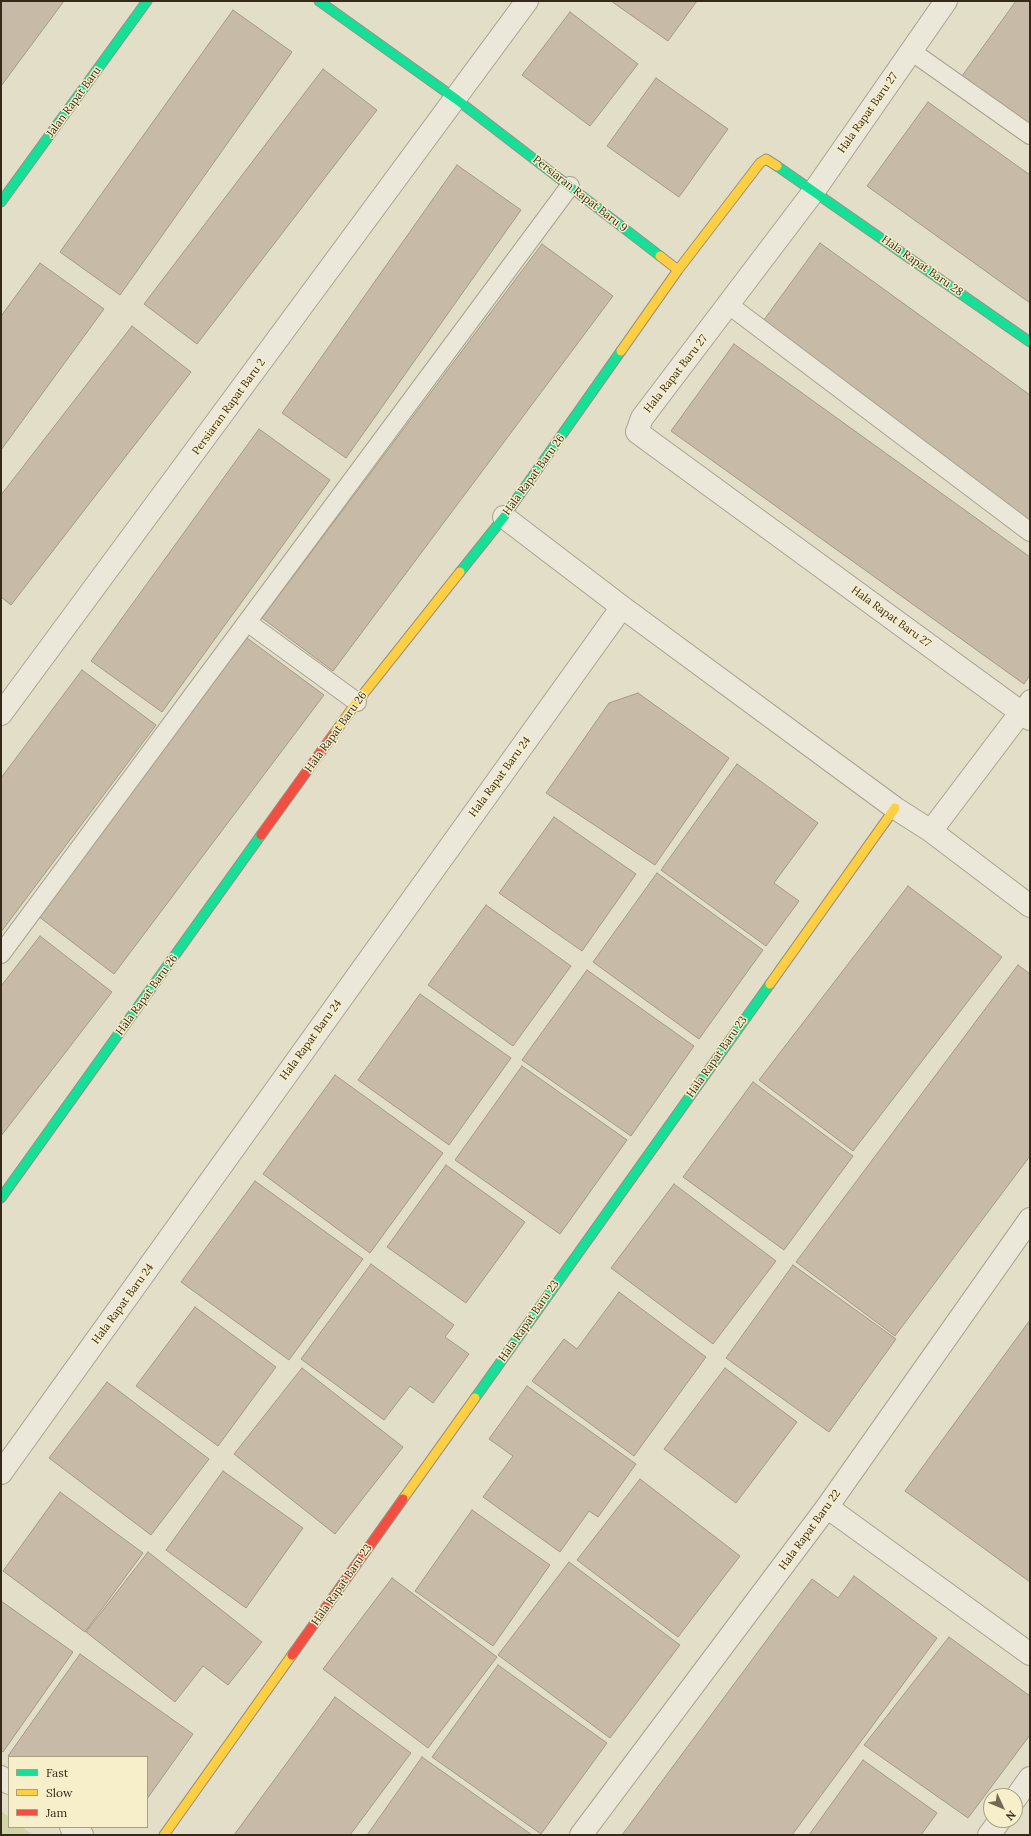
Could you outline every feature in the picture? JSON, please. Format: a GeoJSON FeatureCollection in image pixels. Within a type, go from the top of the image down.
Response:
{"type":"FeatureCollection","features":[{"type":"Feature","properties":{"kind":"street","name":"Jalan Rapat Baru"},"geometry":{"type":"LineString","coordinates":[[1,202],[147,1]]}},
{"type":"Feature","properties":{"kind":"street","name":"Persiaran Rapat Baru 9"},"geometry":{"type":"LineString","coordinates":[[319,1],[456,99],[678,270]]}},
{"type":"Feature","properties":{"kind":"street","name":"Persiaran Rapat Baru 2"},"geometry":{"type":"LineString","coordinates":[[1,714],[527,1]]}},
{"type":"Feature","properties":{"kind":"street","name":"Hala Rapat Baru 27"},"geometry":{"type":"LineString","coordinates":[[946,1],[814,191],[642,418],[637,432],[1027,710]]}},
{"type":"Feature","properties":{"kind":"street"},"geometry":{"type":"LineString","coordinates":[[678,270],[760,162],[766,159],[814,191]]}},
{"type":"Feature","properties":{"kind":"street","name":"Hala Rapat Baru 28"},"geometry":{"type":"LineString","coordinates":[[814,191],[1030,342]]}},
{"type":"Feature","properties":{"kind":"street","name":"Hala Rapat Baru 26"},"geometry":{"type":"LineString","coordinates":[[1,1198],[357,702],[504,517],[678,270]]}},
{"type":"Feature","properties":{"kind":"street"},"geometry":{"type":"LineString","coordinates":[[504,517],[622,607],[895,808],[932,831],[1030,906]]}},
{"type":"Feature","properties":{"kind":"street","name":"Hala Rapat Baru 24"},"geometry":{"type":"LineString","coordinates":[[1,1473],[622,607]]}},
{"type":"Feature","properties":{"kind":"street"},"geometry":{"type":"LineString","coordinates":[[932,831],[1027,710]]}},
{"type":"Feature","properties":{"kind":"street","name":"Hala Rapat Baru 23"},"geometry":{"type":"LineString","coordinates":[[164,1835],[895,808]]}},
{"type":"Feature","properties":{"kind":"street","name":"Hala Rapat Baru 22"},"geometry":{"type":"LineString","coordinates":[[581,1835],[827,1507],[1030,1219]]}},
{"type":"Feature","properties":{"kind":"street"},"geometry":{"type":"LineString","coordinates":[[827,1507],[1030,1654]]}},
{"type":"Feature","properties":{"kind":"street"},"geometry":{"type":"LineString","coordinates":[[1023,1788],[1030,1778]]}},
{"type":"Feature","properties":{"kind":"street"},"geometry":{"type":"LineString","coordinates":[[72,1828],[82,1835]]}},
{"type":"Feature","properties":{"kind":"lane"},"geometry":{"type":"LineString","coordinates":[[911,51],[1030,135]]}},
{"type":"Feature","properties":{"kind":"lane"},"geometry":{"type":"LineString","coordinates":[[1,954],[570,186]]}},
{"type":"Feature","properties":{"kind":"lane"},"geometry":{"type":"LineString","coordinates":[[729,305],[1030,532]]}},
{"type":"Feature","properties":{"kind":"lane"},"geometry":{"type":"LineString","coordinates":[[247,622],[357,702]]}},
{"type":"Feature","properties":{"kind":"green space"},"geometry":{"type":"Polygon","coordinates":[[[1,1811],[8,1816],[8,1828],[23,1828],[33,1835],[1,1835],[1,1811]]]}},
{"type":"Feature","properties":{"kind":"building"},"geometry":{"type":"Polygon","coordinates":[[[1,1],[64,1],[1,86],[1,1]]]}},
{"type":"Feature","properties":{"kind":"building"},"geometry":{"type":"Polygon","coordinates":[[[611,1],[697,1],[668,41],[611,1]]]}},
{"type":"Feature","properties":{"kind":"building"},"geometry":{"type":"Polygon","coordinates":[[[1016,1],[1030,1],[1030,125],[962,76],[1016,1]]]}},
{"type":"Feature","properties":{"kind":"building"},"geometry":{"type":"Polygon","coordinates":[[[233,10],[292,52],[120,295],[60,252],[233,10]]]}},
{"type":"Feature","properties":{"kind":"building"},"geometry":{"type":"Polygon","coordinates":[[[570,12],[638,64],[590,126],[522,75],[570,12]]]}},
{"type":"Feature","properties":{"kind":"building"},"geometry":{"type":"Polygon","coordinates":[[[323,69],[377,110],[197,344],[144,304],[323,69]]]}},
{"type":"Feature","properties":{"kind":"building"},"geometry":{"type":"Polygon","coordinates":[[[656,78],[728,129],[679,197],[607,146],[656,78]]]}},
{"type":"Feature","properties":{"kind":"building"},"geometry":{"type":"Polygon","coordinates":[[[928,102],[1030,175],[1030,303],[867,186],[928,102]]]}},
{"type":"Feature","properties":{"kind":"building"},"geometry":{"type":"Polygon","coordinates":[[[457,165],[521,210],[346,458],[282,413],[457,165]]]}},
{"type":"Feature","properties":{"kind":"building"},"geometry":{"type":"Polygon","coordinates":[[[820,243],[1030,395],[1030,523],[758,328],[820,243]]]}},
{"type":"Feature","properties":{"kind":"building"},"geometry":{"type":"Polygon","coordinates":[[[542,244],[613,296],[333,671],[262,618],[542,244]]]}},
{"type":"Feature","properties":{"kind":"building"},"geometry":{"type":"Polygon","coordinates":[[[40,263],[104,309],[1,450],[1,316],[40,263]]]}},
{"type":"Feature","properties":{"kind":"building"},"geometry":{"type":"Polygon","coordinates":[[[132,326],[191,372],[11,605],[1,597],[1,495],[132,326]]]}},
{"type":"Feature","properties":{"kind":"building"},"geometry":{"type":"Polygon","coordinates":[[[734,344],[1030,557],[1030,675],[1024,684],[671,431],[734,344]]]}},
{"type":"Feature","properties":{"kind":"building"},"geometry":{"type":"Polygon","coordinates":[[[259,429],[330,480],[162,712],[91,661],[259,429]]]}},
{"type":"Feature","properties":{"kind":"building"},"geometry":{"type":"Polygon","coordinates":[[[247,638],[324,695],[114,974],[38,916],[247,638]]]}},
{"type":"Feature","properties":{"kind":"building"},"geometry":{"type":"Polygon","coordinates":[[[82,670],[156,725],[1,932],[1,778],[82,670]]]}},
{"type":"Feature","properties":{"kind":"building"},"geometry":{"type":"Polygon","coordinates":[[[638,693],[729,758],[655,865],[546,793],[609,703],[638,693]]]}},
{"type":"Feature","properties":{"kind":"building"},"geometry":{"type":"Polygon","coordinates":[[[737,764],[818,823],[774,883],[799,901],[766,946],[661,870],[737,764]]]}},
{"type":"Feature","properties":{"kind":"building"},"geometry":{"type":"Polygon","coordinates":[[[554,817],[636,874],[582,951],[499,893],[554,817]]]}},
{"type":"Feature","properties":{"kind":"building"},"geometry":{"type":"Polygon","coordinates":[[[657,873],[763,950],[699,1039],[593,962],[657,873]]]}},
{"type":"Feature","properties":{"kind":"building"},"geometry":{"type":"Polygon","coordinates":[[[908,886],[1002,957],[853,1151],[759,1080],[908,886]]]}},
{"type":"Feature","properties":{"kind":"building"},"geometry":{"type":"Polygon","coordinates":[[[486,905],[571,966],[513,1046],[428,985],[486,905]]]}},
{"type":"Feature","properties":{"kind":"building"},"geometry":{"type":"Polygon","coordinates":[[[40,936],[112,992],[1,1136],[1,986],[40,936]]]}},
{"type":"Feature","properties":{"kind":"building"},"geometry":{"type":"Polygon","coordinates":[[[1018,965],[1030,974],[1030,1156],[895,1336],[796,1262],[1018,965]]]}},
{"type":"Feature","properties":{"kind":"building"},"geometry":{"type":"Polygon","coordinates":[[[587,970],[694,1046],[631,1136],[522,1060],[587,970]]]}},
{"type":"Feature","properties":{"kind":"building"},"geometry":{"type":"Polygon","coordinates":[[[420,994],[511,1058],[449,1145],[358,1080],[420,994]]]}},
{"type":"Feature","properties":{"kind":"building"},"geometry":{"type":"Polygon","coordinates":[[[522,1066],[627,1140],[560,1234],[455,1160],[522,1066]]]}},
{"type":"Feature","properties":{"kind":"building"},"geometry":{"type":"Polygon","coordinates":[[[335,1075],[443,1153],[370,1253],[263,1174],[335,1075]]]}},
{"type":"Feature","properties":{"kind":"building"},"geometry":{"type":"Polygon","coordinates":[[[753,1082],[853,1156],[784,1250],[683,1177],[753,1082]]]}},
{"type":"Feature","properties":{"kind":"building"},"geometry":{"type":"Polygon","coordinates":[[[446,1165],[525,1222],[466,1303],[387,1247],[446,1165]]]}},
{"type":"Feature","properties":{"kind":"building"},"geometry":{"type":"Polygon","coordinates":[[[255,1181],[363,1259],[289,1360],[181,1282],[255,1181]]]}},
{"type":"Feature","properties":{"kind":"building"},"geometry":{"type":"Polygon","coordinates":[[[674,1184],[776,1261],[713,1344],[611,1268],[674,1184]]]}},
{"type":"Feature","properties":{"kind":"building"},"geometry":{"type":"Polygon","coordinates":[[[371,1264],[454,1325],[445,1337],[469,1354],[433,1403],[410,1386],[384,1420],[301,1359],[371,1264]]]}},
{"type":"Feature","properties":{"kind":"building"},"geometry":{"type":"Polygon","coordinates":[[[793,1265],[896,1339],[829,1432],[726,1358],[793,1265]]]}},
{"type":"Feature","properties":{"kind":"building"},"geometry":{"type":"Polygon","coordinates":[[[619,1292],[706,1357],[634,1456],[532,1381],[564,1339],[577,1349],[619,1292]]]}},
{"type":"Feature","properties":{"kind":"building"},"geometry":{"type":"Polygon","coordinates":[[[195,1307],[276,1367],[218,1446],[136,1386],[195,1307]]]}},
{"type":"Feature","properties":{"kind":"building"},"geometry":{"type":"Polygon","coordinates":[[[1030,1320],[1030,1582],[905,1491],[1030,1320]]]}},
{"type":"Feature","properties":{"kind":"building"},"geometry":{"type":"Polygon","coordinates":[[[302,1368],[403,1447],[335,1534],[234,1454],[302,1368]]]}},
{"type":"Feature","properties":{"kind":"building"},"geometry":{"type":"Polygon","coordinates":[[[725,1368],[797,1422],[736,1503],[664,1449],[725,1368]]]}},
{"type":"Feature","properties":{"kind":"building"},"geometry":{"type":"Polygon","coordinates":[[[107,1382],[209,1459],[151,1535],[49,1458],[107,1382]]]}},
{"type":"Feature","properties":{"kind":"building"},"geometry":{"type":"Polygon","coordinates":[[[527,1386],[636,1464],[598,1517],[589,1511],[560,1552],[483,1497],[513,1456],[489,1439],[527,1386]]]}},
{"type":"Feature","properties":{"kind":"building"},"geometry":{"type":"Polygon","coordinates":[[[223,1471],[303,1528],[246,1608],[166,1550],[223,1471]]]}},
{"type":"Feature","properties":{"kind":"building"},"geometry":{"type":"Polygon","coordinates":[[[640,1479],[740,1556],[678,1637],[577,1560],[640,1479]]]}},
{"type":"Feature","properties":{"kind":"building"},"geometry":{"type":"Polygon","coordinates":[[[60,1492],[143,1553],[85,1632],[3,1571],[60,1492]]]}},
{"type":"Feature","properties":{"kind":"building"},"geometry":{"type":"Polygon","coordinates":[[[472,1510],[550,1565],[493,1646],[415,1591],[472,1510]]]}},
{"type":"Feature","properties":{"kind":"building"},"geometry":{"type":"Polygon","coordinates":[[[148,1552],[262,1642],[228,1685],[203,1666],[175,1702],[86,1632],[148,1552]]]}},
{"type":"Feature","properties":{"kind":"building"},"geometry":{"type":"Polygon","coordinates":[[[569,1562],[680,1645],[610,1738],[498,1655],[569,1562]]]}},
{"type":"Feature","properties":{"kind":"building"},"geometry":{"type":"Polygon","coordinates":[[[854,1576],[937,1638],[792,1835],[622,1835],[812,1579],[838,1598],[854,1576]]]}},
{"type":"Feature","properties":{"kind":"building"},"geometry":{"type":"Polygon","coordinates":[[[392,1578],[497,1657],[428,1748],[323,1669],[392,1578]]]}},
{"type":"Feature","properties":{"kind":"building"},"geometry":{"type":"Polygon","coordinates":[[[1,1601],[73,1652],[3,1752],[1,1750],[1,1601]]]}},
{"type":"Feature","properties":{"kind":"building"},"geometry":{"type":"Polygon","coordinates":[[[949,1637],[1030,1696],[1030,1735],[990,1788],[983,1788],[983,1798],[968,1818],[864,1745],[949,1637]]]}},
{"type":"Feature","properties":{"kind":"building"},"geometry":{"type":"Polygon","coordinates":[[[80,1654],[193,1734],[148,1798],[148,1756],[8,1756],[80,1654]]]}},
{"type":"Feature","properties":{"kind":"building"},"geometry":{"type":"Polygon","coordinates":[[[498,1665],[607,1743],[541,1834],[432,1757],[498,1665]]]}},
{"type":"Feature","properties":{"kind":"building"},"geometry":{"type":"Polygon","coordinates":[[[335,1697],[411,1753],[350,1835],[234,1835],[335,1697]]]}},
{"type":"Feature","properties":{"kind":"building"},"geometry":{"type":"Polygon","coordinates":[[[422,1757],[532,1835],[367,1835],[422,1757]]]}},
{"type":"Feature","properties":{"kind":"building"},"geometry":{"type":"Polygon","coordinates":[[[863,1760],[937,1813],[921,1835],[809,1835],[863,1760]]]}},
{"type":"Feature","properties":{"kind":"traffic: fast"},"geometry":{"type":"LineString","coordinates":[[1,202],[147,1]]}},
{"type":"Feature","properties":{"kind":"traffic: fast"},"geometry":{"type":"LineString","coordinates":[[319,1],[456,99],[660,256]]}},
{"type":"Feature","properties":{"kind":"traffic: fast"},"geometry":{"type":"LineString","coordinates":[[777,166],[1030,342]]}},
{"type":"Feature","properties":{"kind":"traffic: fast"},"geometry":{"type":"LineString","coordinates":[[460,572],[504,517],[621,351]]}},
{"type":"Feature","properties":{"kind":"traffic: fast"},"geometry":{"type":"LineString","coordinates":[[1,1198],[261,835]]}},
{"type":"Feature","properties":{"kind":"traffic: fast"},"geometry":{"type":"LineString","coordinates":[[475,1398],[770,984]]}},
{"type":"Feature","properties":{"kind":"traffic: slow"},"geometry":{"type":"LineString","coordinates":[[660,256],[678,270],[760,163],[766,159],[777,166]]}},
{"type":"Feature","properties":{"kind":"traffic: slow"},"geometry":{"type":"LineString","coordinates":[[621,351],[678,270]]}},
{"type":"Feature","properties":{"kind":"traffic: slow"},"geometry":{"type":"LineString","coordinates":[[333,735],[357,702],[460,572]]}},
{"type":"Feature","properties":{"kind":"traffic: slow"},"geometry":{"type":"LineString","coordinates":[[770,984],[895,808]]}},
{"type":"Feature","properties":{"kind":"traffic: slow"},"geometry":{"type":"LineString","coordinates":[[403,1499],[475,1398]]}},
{"type":"Feature","properties":{"kind":"traffic: slow"},"geometry":{"type":"LineString","coordinates":[[164,1835],[292,1655]]}},
{"type":"Feature","properties":{"kind":"traffic: jam"},"geometry":{"type":"LineString","coordinates":[[261,835],[333,735]]}},
{"type":"Feature","properties":{"kind":"traffic: jam"},"geometry":{"type":"LineString","coordinates":[[292,1655],[403,1499]]}}]}
